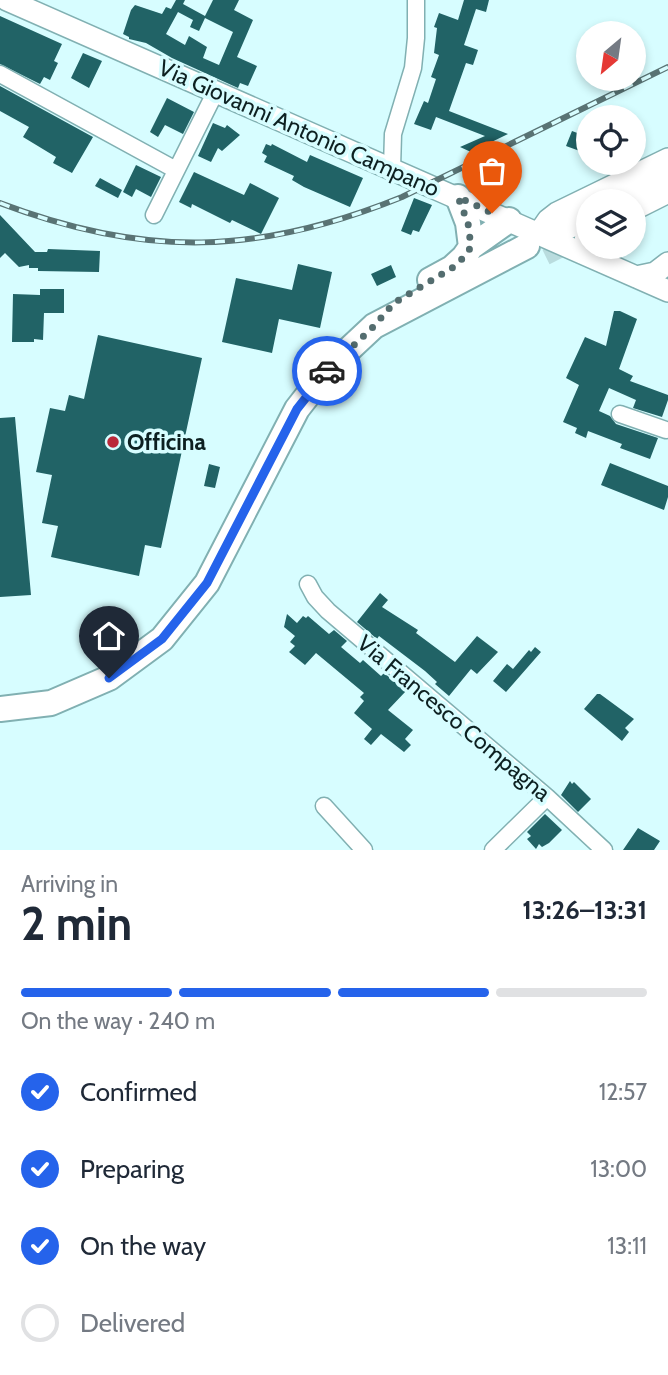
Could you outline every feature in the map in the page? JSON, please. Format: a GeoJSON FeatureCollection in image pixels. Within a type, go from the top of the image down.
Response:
{"type":"FeatureCollection","features":[{"type":"Feature","properties":{"kind":"highway"},"geometry":{"type":"LineString","coordinates":[[644,189],[668,177]]}},
{"type":"Feature","properties":{"kind":"highway"},"geometry":{"type":"LineString","coordinates":[[458,197],[468,223],[471,247]]}},
{"type":"Feature","properties":{"kind":"highway"},"geometry":{"type":"LineString","coordinates":[[0,709],[51,703],[109,678],[162,639],[207,583],[297,409],[329,368],[374,326],[394,303],[452,268],[471,247],[509,220]]}},
{"type":"Feature","properties":{"kind":"highway"},"geometry":{"type":"LineString","coordinates":[[374,326],[533,240]]}},
{"type":"Feature","properties":{"kind":"main road","name":"Via Giovanni Antonio Campano"},"geometry":{"type":"LineString","coordinates":[[7,0],[509,220],[533,240],[668,290]]}},
{"type":"Feature","properties":{"kind":"main road"},"geometry":{"type":"LineString","coordinates":[[627,189],[668,159]]}},
{"type":"Feature","properties":{"kind":"main road"},"geometry":{"type":"LineString","coordinates":[[509,220],[576,226]]}},
{"type":"Feature","properties":{"kind":"main road"},"geometry":{"type":"LineString","coordinates":[[533,240],[548,220],[576,226]]}},
{"type":"Feature","properties":{"kind":"main road"},"geometry":{"type":"LineString","coordinates":[[636,276],[655,273],[668,263]]}},
{"type":"Feature","properties":{"kind":"street"},"geometry":{"type":"LineString","coordinates":[[383,164],[413,68],[416,0]]}},
{"type":"Feature","properties":{"kind":"street"},"geometry":{"type":"LineString","coordinates":[[0,74],[176,170]]}},
{"type":"Feature","properties":{"kind":"street"},"geometry":{"type":"LineString","coordinates":[[153,215],[215,91]]}},
{"type":"Feature","properties":{"kind":"street"},"geometry":{"type":"LineString","coordinates":[[646,206],[668,195]]}},
{"type":"Feature","properties":{"kind":"street"},"geometry":{"type":"LineString","coordinates":[[620,414],[666,430]]}},
{"type":"Feature","properties":{"kind":"street","name":"Via Francesco Compagna"},"geometry":{"type":"LineString","coordinates":[[308,584],[315,597],[328,611],[547,797],[604,850]]}},
{"type":"Feature","properties":{"kind":"street"},"geometry":{"type":"LineString","coordinates":[[493,850],[547,797]]}},
{"type":"Feature","properties":{"kind":"street"},"geometry":{"type":"LineString","coordinates":[[324,806],[364,850]]}},
{"type":"Feature","properties":{"kind":"building"},"geometry":{"type":"Polygon","coordinates":[[[176,0],[185,0],[183,4],[205,16],[213,0],[239,0],[234,10],[253,20],[237,57],[257,66],[248,86],[240,83],[238,88],[123,34],[135,5],[162,14],[166,7],[171,9],[176,0]],[[178,12],[166,34],[185,45],[189,36],[207,47],[203,58],[219,65],[233,32],[205,18],[199,31],[190,27],[193,20],[178,12]]]}},
{"type":"Feature","properties":{"kind":"building"},"geometry":{"type":"Polygon","coordinates":[[[464,0],[489,0],[486,12],[476,9],[464,45],[478,50],[473,65],[466,63],[449,111],[508,134],[471,152],[460,147],[485,136],[436,117],[431,130],[414,124],[424,101],[428,103],[436,79],[431,77],[439,55],[434,53],[437,28],[434,27],[439,13],[458,20],[464,0]]]}},
{"type":"Feature","properties":{"kind":"building"},"geometry":{"type":"Polygon","coordinates":[[[0,16],[62,44],[54,61],[58,63],[50,80],[44,77],[40,84],[0,64],[0,16]]]}},
{"type":"Feature","properties":{"kind":"building"},"geometry":{"type":"Polygon","coordinates":[[[83,53],[102,61],[89,88],[71,78],[83,53]]]}},
{"type":"Feature","properties":{"kind":"building"},"geometry":{"type":"Polygon","coordinates":[[[0,86],[93,137],[72,173],[53,163],[56,157],[23,137],[29,127],[0,111],[0,86]]]}},
{"type":"Feature","properties":{"kind":"building"},"geometry":{"type":"Polygon","coordinates":[[[167,98],[194,112],[183,134],[165,125],[158,137],[150,132],[167,98]]]}},
{"type":"Feature","properties":{"kind":"building"},"geometry":{"type":"Polygon","coordinates":[[[213,123],[225,128],[227,125],[240,135],[222,151],[218,148],[211,162],[198,156],[213,123]]]}},
{"type":"Feature","properties":{"kind":"building"},"geometry":{"type":"Polygon","coordinates":[[[572,131],[576,132],[576,150],[566,146],[572,131]]]}},
{"type":"Feature","properties":{"kind":"building"},"geometry":{"type":"Polygon","coordinates":[[[266,144],[272,144],[307,162],[310,155],[363,178],[350,207],[304,187],[292,180],[294,176],[264,162],[267,156],[262,153],[266,144]]]}},
{"type":"Feature","properties":{"kind":"building"},"geometry":{"type":"Polygon","coordinates":[[[136,165],[161,177],[151,197],[136,189],[132,197],[123,192],[136,165]]]}},
{"type":"Feature","properties":{"kind":"building"},"geometry":{"type":"Polygon","coordinates":[[[194,172],[244,195],[250,183],[279,198],[261,234],[232,220],[230,223],[192,204],[191,208],[179,202],[194,172]]]}},
{"type":"Feature","properties":{"kind":"building"},"geometry":{"type":"Polygon","coordinates":[[[100,178],[122,190],[118,198],[95,186],[100,178]]]}},
{"type":"Feature","properties":{"kind":"building"},"geometry":{"type":"Polygon","coordinates":[[[414,198],[432,205],[419,232],[413,230],[411,235],[401,231],[414,198]]]}},
{"type":"Feature","properties":{"kind":"building"},"geometry":{"type":"Polygon","coordinates":[[[0,215],[35,252],[47,252],[48,249],[100,251],[99,272],[38,271],[38,268],[29,268],[29,265],[19,267],[5,253],[0,258],[0,215]]]}},
{"type":"Feature","properties":{"kind":"building"},"geometry":{"type":"Polygon","coordinates":[[[298,264],[332,272],[320,328],[279,319],[272,353],[222,342],[236,278],[292,290],[298,264]]]}},
{"type":"Feature","properties":{"kind":"building"},"geometry":{"type":"Polygon","coordinates":[[[391,265],[396,277],[377,286],[371,274],[391,265]]]}},
{"type":"Feature","properties":{"kind":"building"},"geometry":{"type":"Polygon","coordinates":[[[40,289],[64,289],[64,313],[44,313],[43,340],[12,342],[13,294],[40,295],[40,289]]]}},
{"type":"Feature","properties":{"kind":"building"},"geometry":{"type":"Polygon","coordinates":[[[614,311],[637,319],[619,369],[633,376],[630,381],[668,395],[668,400],[662,417],[633,408],[636,400],[609,388],[599,411],[610,416],[616,424],[658,438],[650,459],[620,448],[622,444],[588,431],[586,438],[575,433],[577,428],[563,422],[579,385],[566,378],[585,337],[606,346],[614,311]]]}},
{"type":"Feature","properties":{"kind":"building","name":"Officina"},"geometry":{"type":"Polygon","coordinates":[[[98,335],[202,358],[161,548],[145,545],[139,576],[51,557],[58,526],[42,523],[52,475],[36,472],[50,408],[65,411],[69,395],[84,399],[98,335]]]}},
{"type":"Feature","properties":{"kind":"building"},"geometry":{"type":"Polygon","coordinates":[[[15,417],[31,595],[0,597],[0,418],[15,417]]]}},
{"type":"Feature","properties":{"kind":"building"},"geometry":{"type":"Polygon","coordinates":[[[610,463],[668,486],[664,510],[601,485],[610,463]]]}},
{"type":"Feature","properties":{"kind":"building"},"geometry":{"type":"Polygon","coordinates":[[[209,464],[220,467],[215,488],[204,486],[209,464]]]}},
{"type":"Feature","properties":{"kind":"building"},"geometry":{"type":"Polygon","coordinates":[[[380,593],[388,600],[382,607],[418,630],[416,633],[455,662],[477,636],[498,652],[477,674],[471,669],[449,696],[425,671],[357,622],[380,593]]]}},
{"type":"Feature","properties":{"kind":"building"},"geometry":{"type":"Polygon","coordinates":[[[287,614],[297,623],[303,616],[308,616],[329,634],[334,630],[347,641],[341,647],[360,663],[363,660],[381,676],[384,673],[406,691],[388,710],[413,730],[405,739],[411,745],[404,752],[381,734],[371,745],[364,739],[372,729],[354,713],[364,701],[360,697],[364,693],[316,653],[305,665],[289,652],[295,646],[290,642],[295,636],[284,627],[287,614]]]}},
{"type":"Feature","properties":{"kind":"building"},"geometry":{"type":"Polygon","coordinates":[[[535,647],[541,652],[506,692],[493,681],[507,664],[513,669],[529,650],[531,652],[535,647]]]}},
{"type":"Feature","properties":{"kind":"building"},"geometry":{"type":"Polygon","coordinates":[[[597,694],[634,719],[625,728],[629,732],[622,741],[584,709],[597,694]]]}},
{"type":"Feature","properties":{"kind":"building"},"geometry":{"type":"Polygon","coordinates":[[[570,781],[591,799],[578,812],[561,795],[570,781]]]}},
{"type":"Feature","properties":{"kind":"building"},"geometry":{"type":"Polygon","coordinates":[[[545,814],[562,830],[549,843],[542,847],[539,844],[536,849],[527,839],[531,836],[527,832],[545,814]]]}},
{"type":"Feature","properties":{"kind":"building"},"geometry":{"type":"Polygon","coordinates":[[[638,828],[660,841],[654,850],[623,850],[638,828]]]}},
{"type":"Feature","properties":{"kind":"tunnel"},"geometry":{"type":"LineString","coordinates":[[546,257],[572,244]]}},
{"type":"Feature","properties":{"kind":"railway"},"geometry":{"type":"LineString","coordinates":[[0,203],[53,221],[153,241],[250,239],[299,230],[350,216],[402,197],[668,67]]}},
{"type":"Feature","properties":{"kind":"way so far"},"geometry":{"type":"LineString","coordinates":[[327,371],[394,303],[452,268],[464,257],[471,247],[468,223],[458,197],[492,213]]}},
{"type":"Feature","properties":{"kind":"place","name":"Officina"},"geometry":{"type":"Point","coordinates":[113,442]}},
{"type":"Feature","properties":{"kind":"route"},"geometry":{"type":"LineString","coordinates":[[109,678],[162,639],[207,583],[297,409],[327,371]]}}]}
